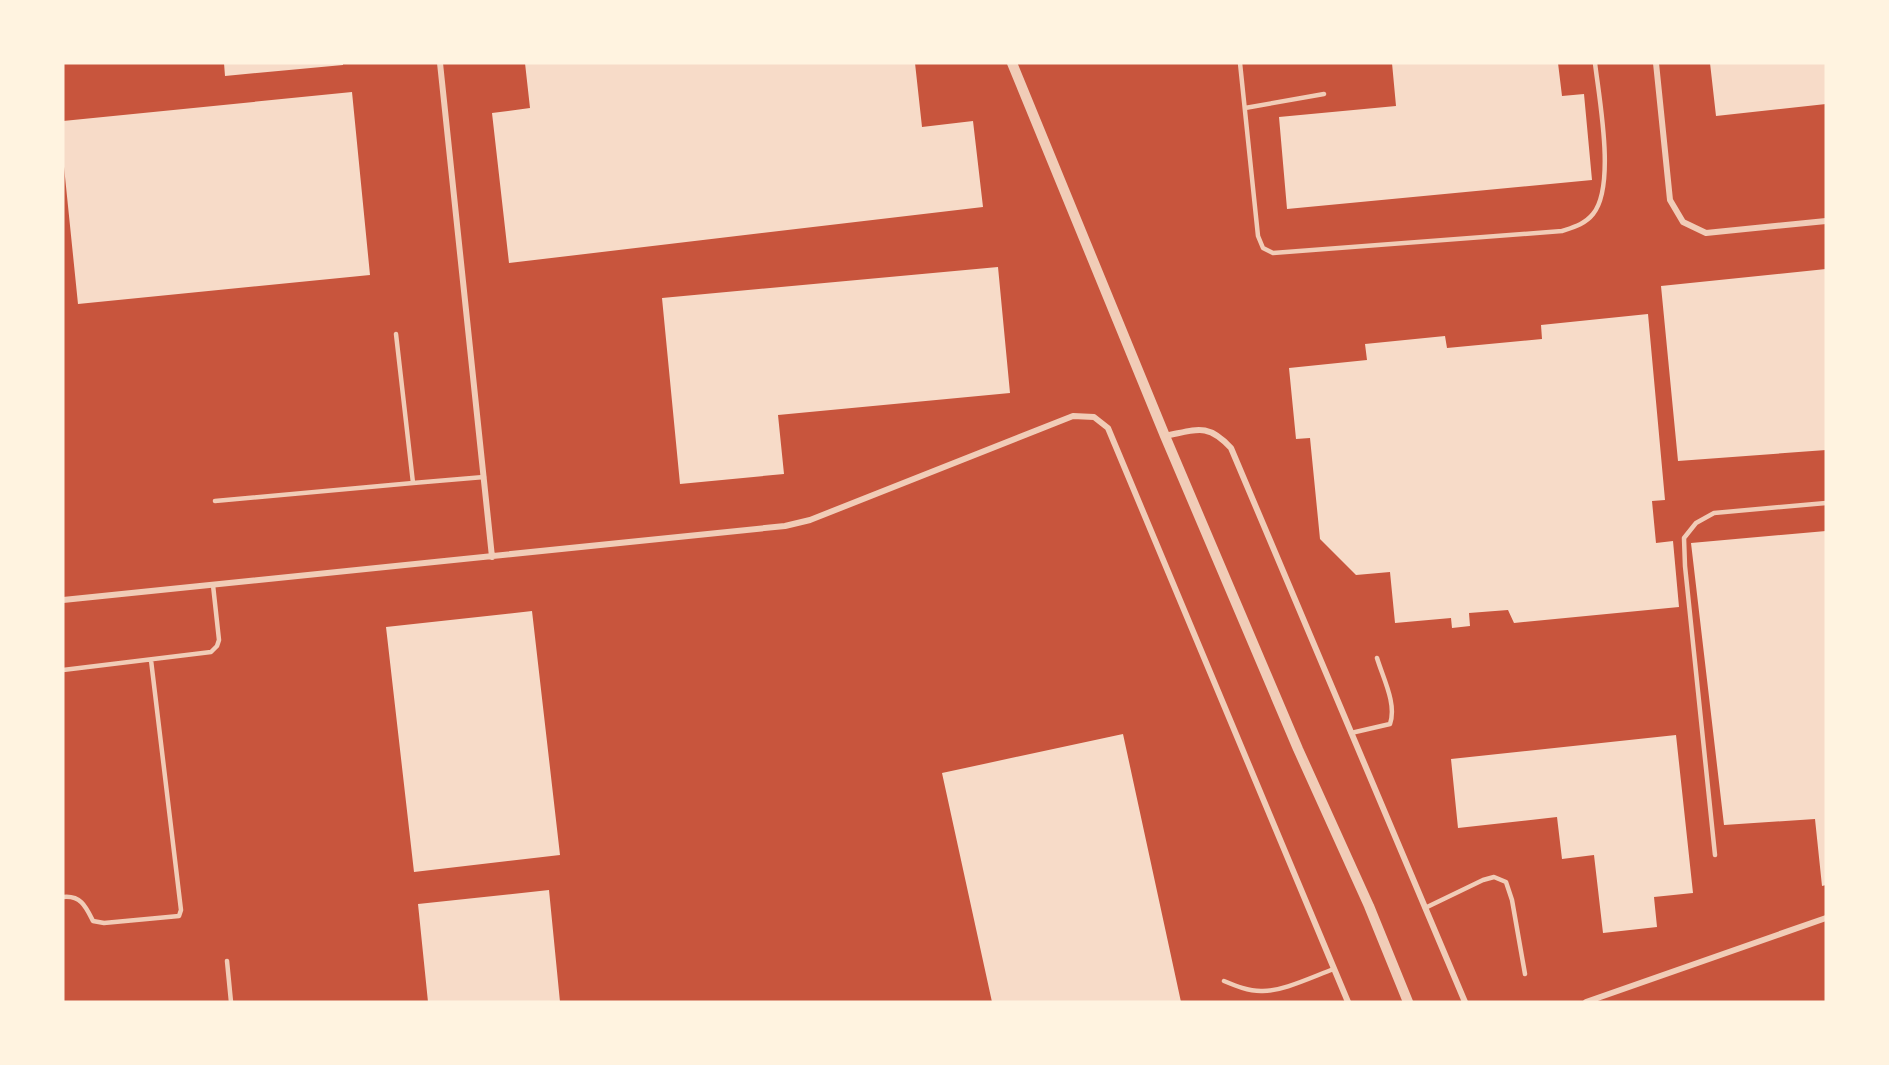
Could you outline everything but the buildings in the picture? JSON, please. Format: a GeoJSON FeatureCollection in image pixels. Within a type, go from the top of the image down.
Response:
{"type":"FeatureCollection","features":[{"type":"Feature","properties":{"kind":"street"},"geometry":{"type":"LineString","coordinates":[[440,63],[492,557]]}},
{"type":"Feature","properties":{"kind":"street"},"geometry":{"type":"LineString","coordinates":[[1012,63],[1165,436],[1298,748],[1369,906],[1408,1002]]}},
{"type":"Feature","properties":{"kind":"street"},"geometry":{"type":"LineString","coordinates":[[1656,63],[1670,200],[1683,222],[1706,233],[1826,220]]}},
{"type":"Feature","properties":{"kind":"street"},"geometry":{"type":"LineString","coordinates":[[63,600],[785,526],[810,520],[1073,416],[1095,417],[1108,428],[1348,1002]]}},
{"type":"Feature","properties":{"kind":"street"},"geometry":{"type":"LineString","coordinates":[[1165,436],[1204,429],[1219,435],[1231,448],[1465,1002]]}},
{"type":"Feature","properties":{"kind":"street"},"geometry":{"type":"LineString","coordinates":[[1586,1002],[1826,918]]}},
{"type":"Feature","properties":{"kind":"lane"},"geometry":{"type":"LineString","coordinates":[[1240,63],[1258,236],[1263,248],[1273,253],[1562,231],[1581,225],[1594,213],[1602,196],[1606,168],[1595,63]]}},
{"type":"Feature","properties":{"kind":"lane"},"geometry":{"type":"LineString","coordinates":[[1245,108],[1324,94]]}},
{"type":"Feature","properties":{"kind":"lane"},"geometry":{"type":"LineString","coordinates":[[396,334],[413,483]]}},
{"type":"Feature","properties":{"kind":"lane"},"geometry":{"type":"LineString","coordinates":[[215,501],[484,477]]}},
{"type":"Feature","properties":{"kind":"lane"},"geometry":{"type":"LineString","coordinates":[[1715,855],[1684,538],[1696,523],[1714,513],[1826,503]]}},
{"type":"Feature","properties":{"kind":"lane"},"geometry":{"type":"LineString","coordinates":[[63,670],[211,652],[219,640],[213,585]]}},
{"type":"Feature","properties":{"kind":"lane"},"geometry":{"type":"LineString","coordinates":[[1351,733],[1390,724],[1393,714],[1377,658]]}},
{"type":"Feature","properties":{"kind":"lane"},"geometry":{"type":"LineString","coordinates":[[63,897],[76,898],[84,903],[93,921],[104,923],[179,916],[181,910],[151,660]]}},
{"type":"Feature","properties":{"kind":"lane"},"geometry":{"type":"LineString","coordinates":[[1425,908],[1483,880],[1494,877],[1506,882],[1512,900],[1525,974]]}},
{"type":"Feature","properties":{"kind":"lane"},"geometry":{"type":"LineString","coordinates":[[227,960],[231,1002]]}},
{"type":"Feature","properties":{"kind":"lane"},"geometry":{"type":"LineString","coordinates":[[1224,981],[1263,992],[1334,969]]}}]}
